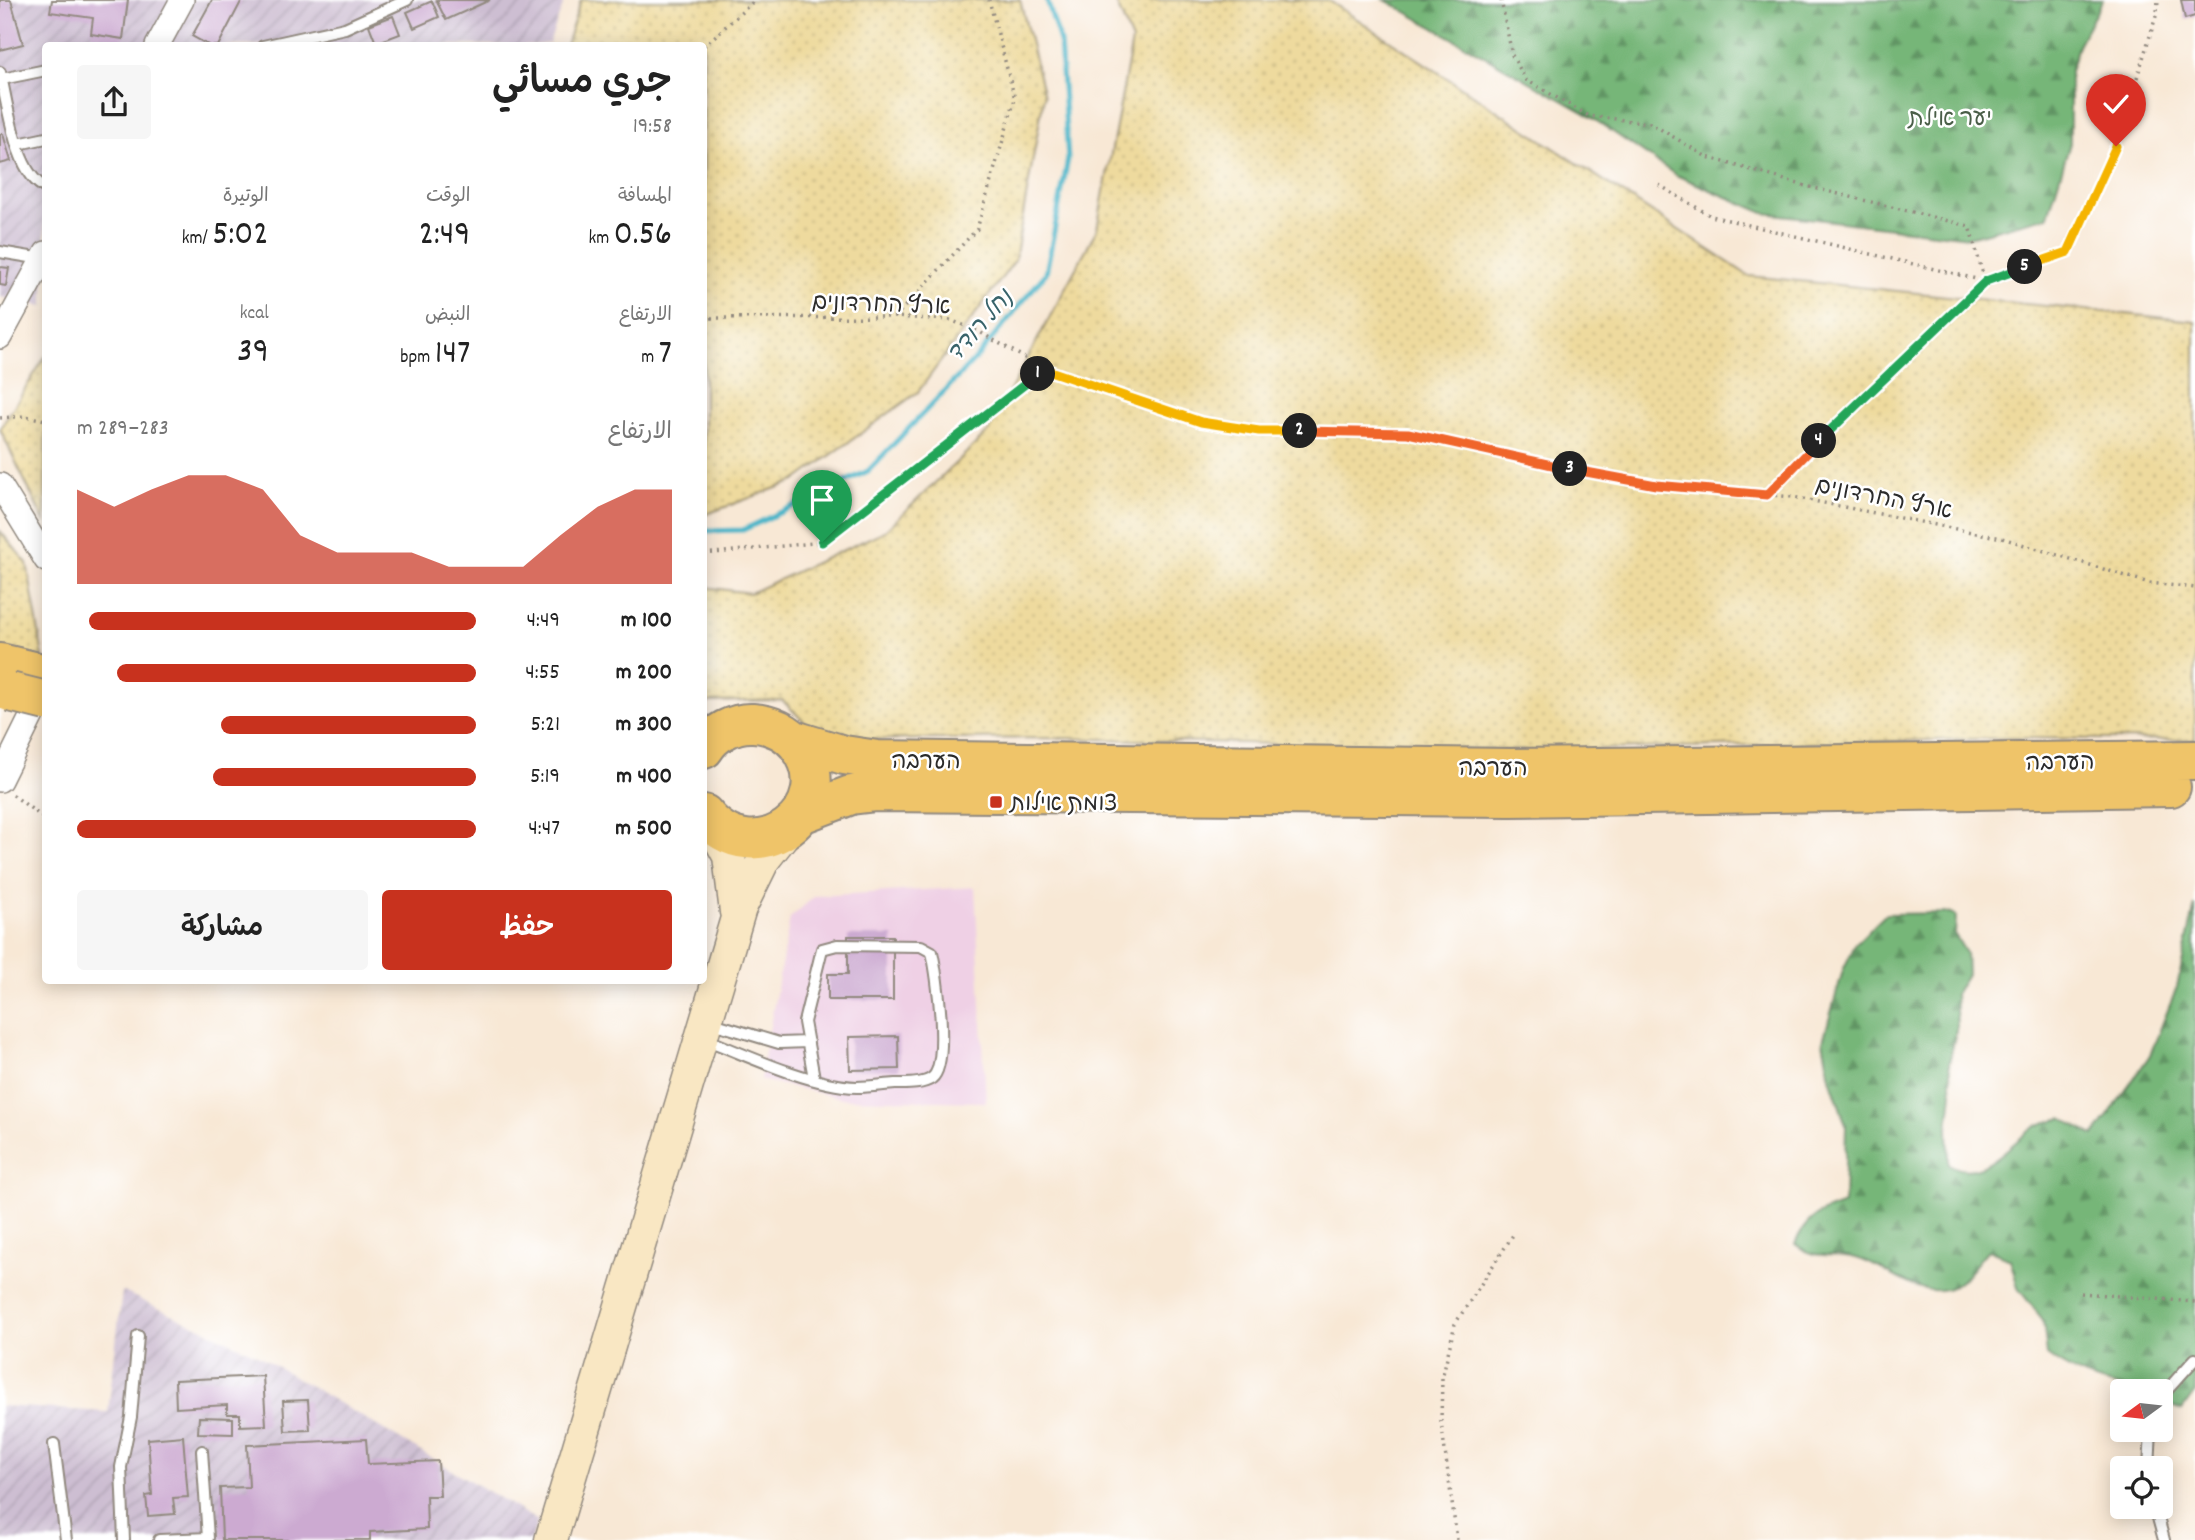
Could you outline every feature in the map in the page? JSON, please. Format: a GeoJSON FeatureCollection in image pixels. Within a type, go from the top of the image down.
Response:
{"type":"FeatureCollection","features":[{"type":"Feature","properties":{"kind":"highway","name":"הערבה"},"geometry":{"type":"LineString","coordinates":[[707,745],[734,725],[750,722],[781,730],[794,740],[844,755],[877,760],[1510,768],[2195,760]]}},
{"type":"Feature","properties":{"kind":"highway"},"geometry":{"type":"LineString","coordinates":[[794,740],[810,768],[811,784],[795,820]]}},
{"type":"Feature","properties":{"kind":"highway","name":"הערבה"},"geometry":{"type":"LineString","coordinates":[[707,818],[726,834],[759,840],[839,799],[876,792],[1510,797],[2195,786]]}},
{"type":"Feature","properties":{"kind":"street"},"geometry":{"type":"LineString","coordinates":[[159,42],[182,0]]}},
{"type":"Feature","properties":{"kind":"street"},"geometry":{"type":"LineString","coordinates":[[0,337],[42,260]]}},
{"type":"Feature","properties":{"kind":"street"},"geometry":{"type":"LineString","coordinates":[[0,485],[42,553]]}},
{"type":"Feature","properties":{"kind":"street"},"geometry":{"type":"LineString","coordinates":[[0,780],[23,682]]}},
{"type":"Feature","properties":{"kind":"street"},"geometry":{"type":"LineString","coordinates":[[707,819],[729,856],[736,920]]}},
{"type":"Feature","properties":{"kind":"street"},"geometry":{"type":"LineString","coordinates":[[551,1540],[736,920],[764,859],[795,820]]}},
{"type":"Feature","properties":{"kind":"lane"},"geometry":{"type":"LineString","coordinates":[[281,42],[345,28],[407,0]]}},
{"type":"Feature","properties":{"kind":"lane"},"geometry":{"type":"LineString","coordinates":[[42,70],[1,76],[24,168],[34,183],[42,186]]}},
{"type":"Feature","properties":{"kind":"lane"},"geometry":{"type":"LineString","coordinates":[[18,144],[42,139]]}},
{"type":"Feature","properties":{"kind":"lane"},"geometry":{"type":"LineString","coordinates":[[0,252],[42,256]]}},
{"type":"Feature","properties":{"kind":"lane"},"geometry":{"type":"LineString","coordinates":[[703,1029],[814,1078],[855,1087],[931,1079],[937,1072],[941,1053],[936,968],[932,952],[921,946],[837,945],[822,949],[804,1022],[814,1078]]}},
{"type":"Feature","properties":{"kind":"lane"},"geometry":{"type":"LineString","coordinates":[[703,1029],[779,1043],[808,1042]]}},
{"type":"Feature","properties":{"kind":"lane"},"geometry":{"type":"LineString","coordinates":[[124,1540],[121,1466],[123,1444],[131,1417],[138,1336]]}},
{"type":"Feature","properties":{"kind":"lane"},"geometry":{"type":"LineString","coordinates":[[2174,1382],[2195,1359]]}},
{"type":"Feature","properties":{"kind":"lane"},"geometry":{"type":"LineString","coordinates":[[54,1444],[66,1540]]}},
{"type":"Feature","properties":{"kind":"lane"},"geometry":{"type":"LineString","coordinates":[[159,1540],[208,1538],[202,1451]]}},
{"type":"Feature","properties":{"kind":"lane"},"geometry":{"type":"LineString","coordinates":[[2158,1519],[2164,1540]]}},
{"type":"Feature","properties":{"kind":"path"},"geometry":{"type":"LineString","coordinates":[[707,43],[755,0]]}},
{"type":"Feature","properties":{"kind":"path"},"geometry":{"type":"LineString","coordinates":[[895,317],[977,229],[1015,99],[989,0]]}},
{"type":"Feature","properties":{"kind":"path"},"geometry":{"type":"LineString","coordinates":[[1501,0],[1512,55],[1525,80],[1589,116],[1650,123],[1707,158],[1816,189],[1969,226],[1986,281]]}},
{"type":"Feature","properties":{"kind":"path"},"geometry":{"type":"LineString","coordinates":[[1767,495],[1833,426],[1986,281],[2068,252],[2116,146],[2157,13],[2158,0]]}},
{"type":"Feature","properties":{"kind":"path"},"geometry":{"type":"LineString","coordinates":[[1659,185],[1711,216],[1986,281]]}},
{"type":"Feature","properties":{"kind":"path","name":"ארץ החרדונים"},"geometry":{"type":"LineString","coordinates":[[707,318],[895,317],[950,320],[978,331],[1044,369],[1201,422],[1259,431],[1408,433],[1545,465],[1656,485],[1767,495],[2002,538],[2149,583],[2195,588]]}},
{"type":"Feature","properties":{"kind":"path"},"geometry":{"type":"LineString","coordinates":[[707,554],[822,542],[1044,369]]}},
{"type":"Feature","properties":{"kind":"path"},"geometry":{"type":"LineString","coordinates":[[0,418],[25,415],[42,419]]}},
{"type":"Feature","properties":{"kind":"path"},"geometry":{"type":"LineString","coordinates":[[0,780],[15,797],[42,817]]}},
{"type":"Feature","properties":{"kind":"path"},"geometry":{"type":"LineString","coordinates":[[1457,1540],[1441,1421],[1442,1378],[1455,1324],[1513,1235]]}},
{"type":"Feature","properties":{"kind":"path"},"geometry":{"type":"LineString","coordinates":[[2081,1293],[2195,1302]]}},
{"type":"Feature","properties":{"kind":"shaded area"},"geometry":{"type":"Polygon","coordinates":[[[0,0],[565,0],[549,42],[42,42],[42,306],[0,297],[0,0]]]}},
{"type":"Feature","properties":{"kind":"shaded area"},"geometry":{"type":"Polygon","coordinates":[[[975,887],[986,1102],[847,1099],[760,1080],[790,918],[815,896],[975,887]]]}},
{"type":"Feature","properties":{"kind":"shaded area"},"geometry":{"type":"Polygon","coordinates":[[[122,1291],[256,1354],[538,1521],[531,1540],[0,1540],[0,1406],[108,1412],[122,1291]]]}},
{"type":"Feature","properties":{"kind":"green space","name":"יער אילת"},"geometry":{"type":"Polygon","coordinates":[[[1385,0],[2103,0],[2079,43],[2070,71],[2070,143],[2048,216],[1969,237],[1764,213],[1676,175],[1585,113],[1385,0]]]}},
{"type":"Feature","properties":{"kind":"green space"},"geometry":{"type":"Polygon","coordinates":[[[2195,905],[2195,1392],[2182,1410],[2174,1407],[2174,1379],[2110,1379],[2110,1384],[2072,1371],[2047,1355],[2043,1320],[2018,1288],[2010,1259],[1988,1250],[1958,1283],[1946,1289],[1934,1290],[1911,1285],[1856,1258],[1811,1253],[1795,1244],[1808,1222],[1827,1210],[1844,1204],[1846,1125],[1830,1078],[1823,1041],[1843,970],[1856,943],[1886,914],[1952,913],[1956,917],[1955,935],[1966,953],[1967,974],[1955,994],[1957,1026],[1949,1063],[1952,1093],[1948,1128],[1949,1164],[1961,1169],[1984,1166],[2035,1127],[2062,1118],[2094,1136],[2150,1055],[2177,987],[2195,905]]]}},
{"type":"Feature","properties":{"kind":"sand"},"geometry":{"type":"Polygon","coordinates":[[[581,0],[1020,0],[1044,96],[1015,260],[918,392],[795,481],[707,514],[707,42],[567,42],[581,0]]]}},
{"type":"Feature","properties":{"kind":"sand"},"geometry":{"type":"Polygon","coordinates":[[[1115,0],[1328,0],[1749,276],[2195,321],[2195,740],[2008,738],[1533,751],[1059,738],[823,740],[782,700],[707,704],[707,587],[750,593],[885,531],[988,432],[1097,229],[1132,41],[1115,0]]]}},
{"type":"Feature","properties":{"kind":"sand"},"geometry":{"type":"Polygon","coordinates":[[[42,362],[42,517],[0,429],[42,362]]]}},
{"type":"Feature","properties":{"kind":"sand"},"geometry":{"type":"Polygon","coordinates":[[[0,531],[27,563],[42,661],[0,650],[0,531]]]}},
{"type":"Feature","properties":{"kind":"building"},"geometry":{"type":"Polygon","coordinates":[[[0,0],[11,0],[23,44],[0,50],[0,0]]]}},
{"type":"Feature","properties":{"kind":"building"},"geometry":{"type":"Polygon","coordinates":[[[52,0],[128,0],[123,39],[91,34],[93,18],[50,12],[52,0]]]}},
{"type":"Feature","properties":{"kind":"building"},"geometry":{"type":"Polygon","coordinates":[[[212,0],[242,0],[220,42],[203,42],[192,36],[212,0]]]}},
{"type":"Feature","properties":{"kind":"building"},"geometry":{"type":"Polygon","coordinates":[[[436,0],[490,0],[446,20],[436,0]]]}},
{"type":"Feature","properties":{"kind":"building"},"geometry":{"type":"Polygon","coordinates":[[[2181,0],[2195,0],[2195,16],[2185,19],[2181,0]]]}},
{"type":"Feature","properties":{"kind":"building"},"geometry":{"type":"Polygon","coordinates":[[[432,1],[439,17],[414,28],[407,12],[432,1]]]}},
{"type":"Feature","properties":{"kind":"building"},"geometry":{"type":"Polygon","coordinates":[[[393,16],[400,34],[376,42],[369,25],[393,16]]]}},
{"type":"Feature","properties":{"kind":"building"},"geometry":{"type":"Polygon","coordinates":[[[0,134],[3,134],[11,161],[0,164],[0,134]]]}},
{"type":"Feature","properties":{"kind":"building"},"geometry":{"type":"Polygon","coordinates":[[[0,267],[9,268],[6,286],[0,285],[0,267]]]}},
{"type":"Feature","properties":{"kind":"building"},"geometry":{"type":"Polygon","coordinates":[[[848,936],[893,936],[893,1000],[828,1000],[828,974],[848,974],[848,936]]]}},
{"type":"Feature","properties":{"kind":"building"},"geometry":{"type":"Polygon","coordinates":[[[898,1036],[899,1069],[850,1070],[849,1037],[898,1036]]]}},
{"type":"Feature","properties":{"kind":"building"},"geometry":{"type":"Polygon","coordinates":[[[263,1376],[266,1425],[240,1426],[240,1414],[227,1414],[227,1405],[176,1408],[175,1380],[263,1376]]]}},
{"type":"Feature","properties":{"kind":"building"},"geometry":{"type":"Polygon","coordinates":[[[308,1400],[310,1430],[285,1431],[283,1401],[308,1400]]]}},
{"type":"Feature","properties":{"kind":"building"},"geometry":{"type":"Polygon","coordinates":[[[199,1417],[233,1418],[233,1434],[198,1433],[199,1417]]]}},
{"type":"Feature","properties":{"kind":"building"},"geometry":{"type":"Polygon","coordinates":[[[183,1436],[188,1497],[173,1498],[175,1514],[148,1516],[146,1496],[152,1495],[148,1439],[183,1436]]]}},
{"type":"Feature","properties":{"kind":"building"},"geometry":{"type":"Polygon","coordinates":[[[366,1439],[368,1464],[438,1461],[440,1496],[426,1496],[427,1529],[370,1532],[370,1540],[222,1540],[220,1488],[249,1487],[247,1445],[366,1439]]]}},
{"type":"Feature","properties":{"kind":"waterway","name":"נחל רודד"},"geometry":{"type":"LineString","coordinates":[[707,531],[743,530],[868,471],[978,356],[1046,273],[1068,159],[1060,42],[1047,0]]}},
{"type":"Feature","properties":{"kind":"place","name":"צומת אילות"},"geometry":{"type":"Point","coordinates":[996,802]}},
{"type":"Feature","properties":{"kind":"route"},"geometry":{"type":"LineString","coordinates":[[822,542],[1044,369],[1201,422],[1259,431],[1408,433],[1545,465],[1656,485],[1767,495],[1833,426],[1986,281],[2068,252],[2116,146]]}}]}
